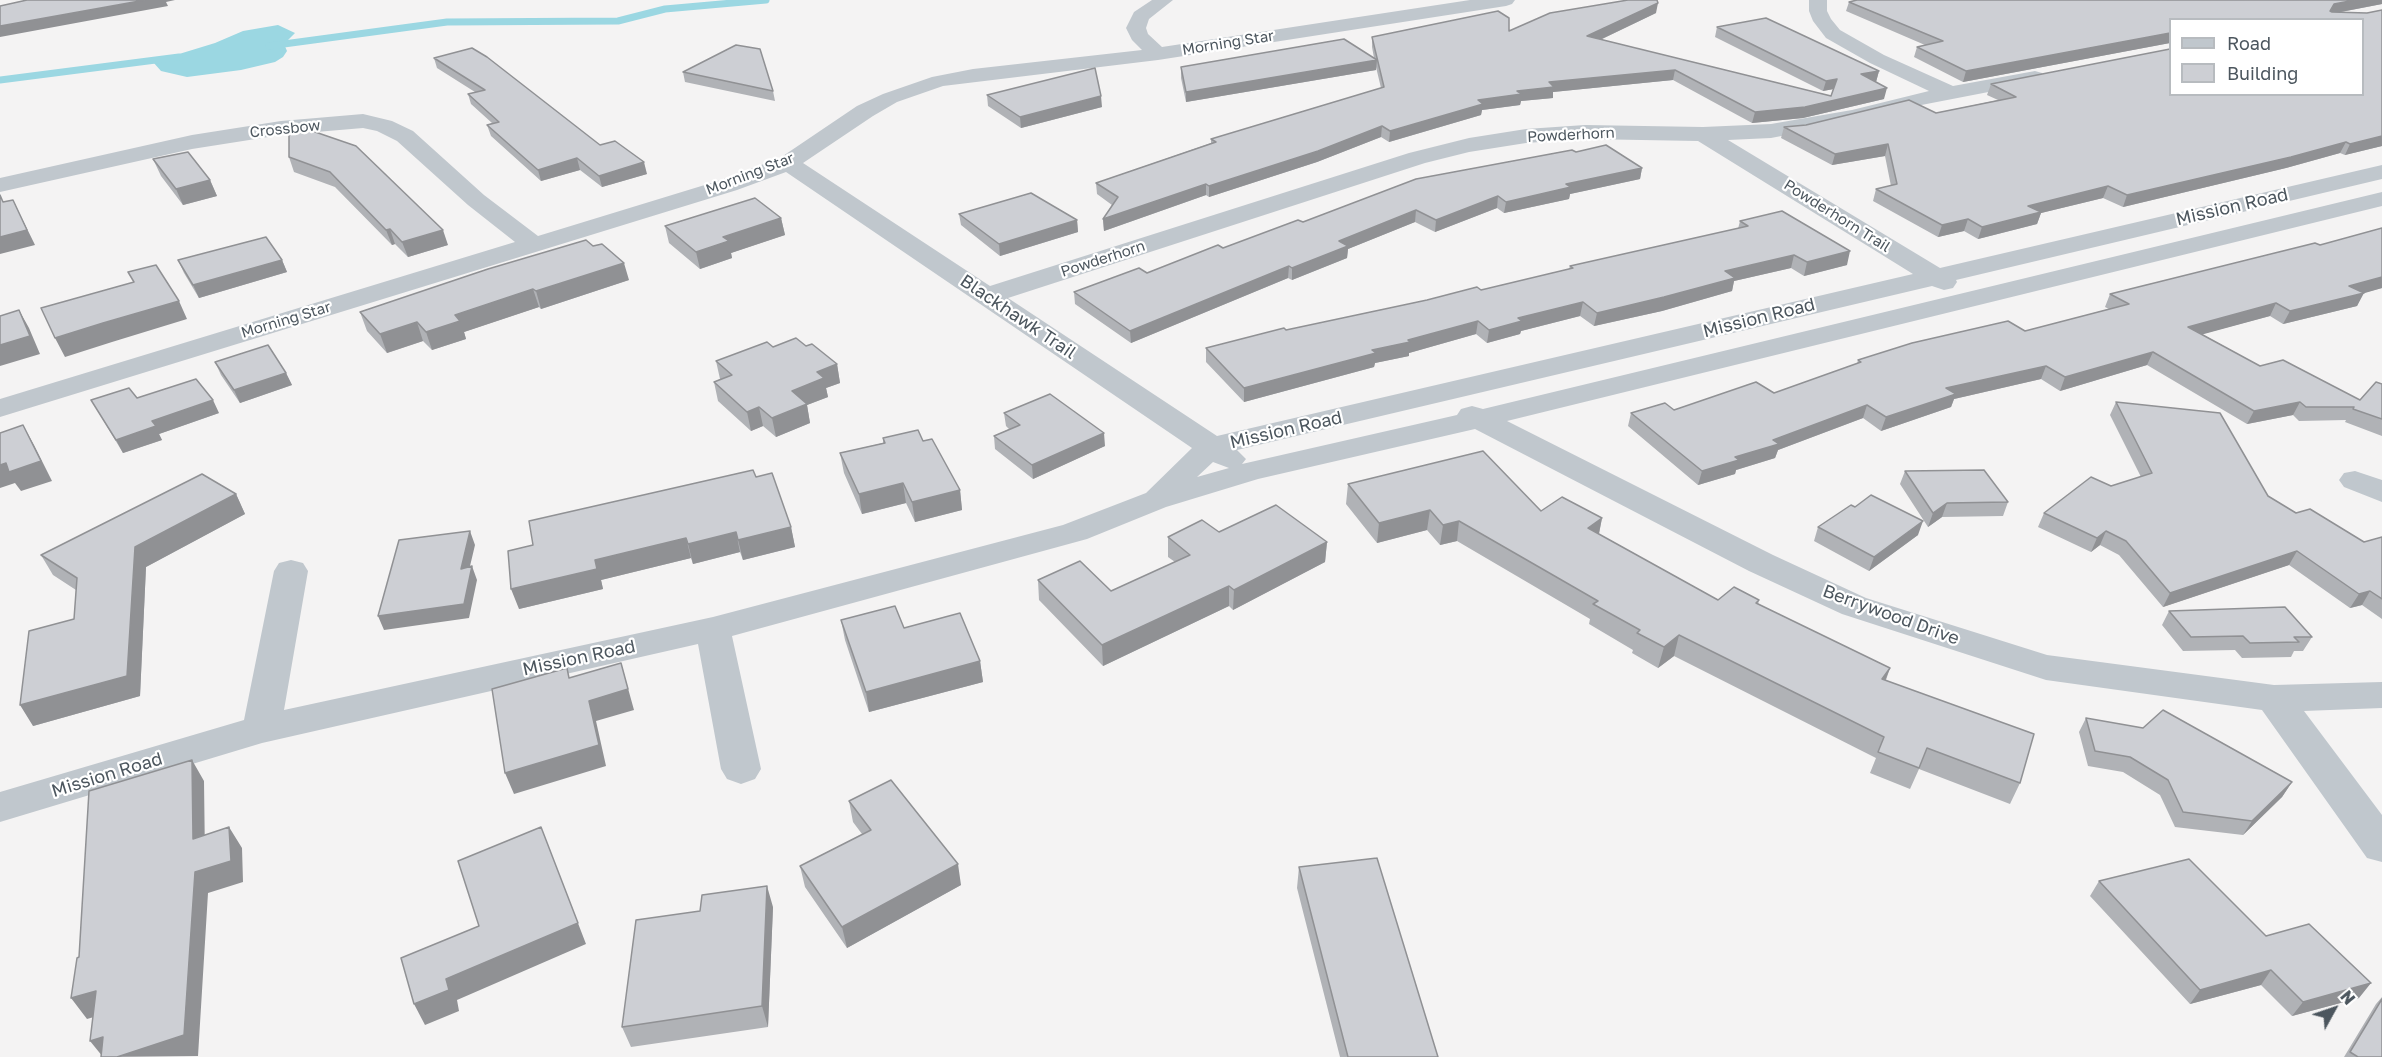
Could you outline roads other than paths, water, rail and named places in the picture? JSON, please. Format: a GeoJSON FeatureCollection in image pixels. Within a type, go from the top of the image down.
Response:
{"type":"FeatureCollection","features":[{"type":"Feature","properties":{"kind":"street"},"geometry":{"type":"LineString","coordinates":[[1158,54],[1139,36],[1136,28],[1141,16],[1164,0]]}},
{"type":"Feature","properties":{"kind":"street","name":"Morning Star"},"geometry":{"type":"LineString","coordinates":[[0,408],[729,184],[796,168],[865,111],[914,88],[973,75],[1158,54],[1506,0]]}},
{"type":"Feature","properties":{"kind":"street"},"geometry":{"type":"LineString","coordinates":[[1818,0],[1818,11],[1822,21],[1833,34],[1877,59],[1951,93]]}},
{"type":"Feature","properties":{"kind":"street","name":"Powderhorn"},"geometry":{"type":"LineString","coordinates":[[987,296],[1440,152],[1526,136],[1585,132],[1742,134],[1803,127],[1854,117],[1909,100],[2060,72]]}},
{"type":"Feature","properties":{"kind":"street"},"geometry":{"type":"LineString","coordinates":[[1636,109],[1648,132]]}},
{"type":"Feature","properties":{"kind":"street","name":"Crossbow"},"geometry":{"type":"LineString","coordinates":[[0,185],[192,142],[281,128],[363,121],[384,126],[405,136],[476,200],[533,244]]}},
{"type":"Feature","properties":{"kind":"street","name":"Powderhorn Trail"},"geometry":{"type":"LineString","coordinates":[[1703,134],[1971,299]]}},
{"type":"Feature","properties":{"kind":"street"},"geometry":{"type":"LineString","coordinates":[[741,194],[796,168]]}},
{"type":"Feature","properties":{"kind":"street","name":"Blackhawk Trail"},"geometry":{"type":"LineString","coordinates":[[796,168],[1249,472]]}},
{"type":"Feature","properties":{"kind":"street","name":"Mission Road"},"geometry":{"type":"LineString","coordinates":[[1155,500],[1211,447],[2382,172]]}},
{"type":"Feature","properties":{"kind":"street","name":"Mission Road"},"geometry":{"type":"LineString","coordinates":[[0,807],[261,729],[713,629],[1075,532],[1155,500],[1249,472],[1478,419],[2382,199]]}},
{"type":"Feature","properties":{"kind":"street"},"geometry":{"type":"LineString","coordinates":[[2264,200],[2304,218]]}},
{"type":"Feature","properties":{"kind":"street","name":"Berrywood Drive"},"geometry":{"type":"LineString","coordinates":[[1442,394],[1478,419],[1761,563],[1854,606],[2046,667],[2274,698],[2382,695]]}},
{"type":"Feature","properties":{"kind":"street"},"geometry":{"type":"LineString","coordinates":[[261,729],[291,571]]}},
{"type":"Feature","properties":{"kind":"street"},"geometry":{"type":"LineString","coordinates":[[713,629],[741,769]]}},
{"type":"Feature","properties":{"kind":"street"},"geometry":{"type":"LineString","coordinates":[[2274,698],[2382,846]]}},
{"type":"Feature","properties":{"kind":"water"},"geometry":{"type":"Polygon","coordinates":[[[278,25],[295,33],[284,44],[287,51],[283,57],[275,62],[241,70],[187,77],[161,71],[153,62],[215,43],[243,31],[278,25]]]}},
{"type":"Feature","properties":{"kind":"waterway"},"geometry":{"type":"LineString","coordinates":[[269,46],[447,22],[618,21],[665,9],[766,0]]}},
{"type":"Feature","properties":{"kind":"waterway"},"geometry":{"type":"LineString","coordinates":[[0,80],[179,57]]}}]}
